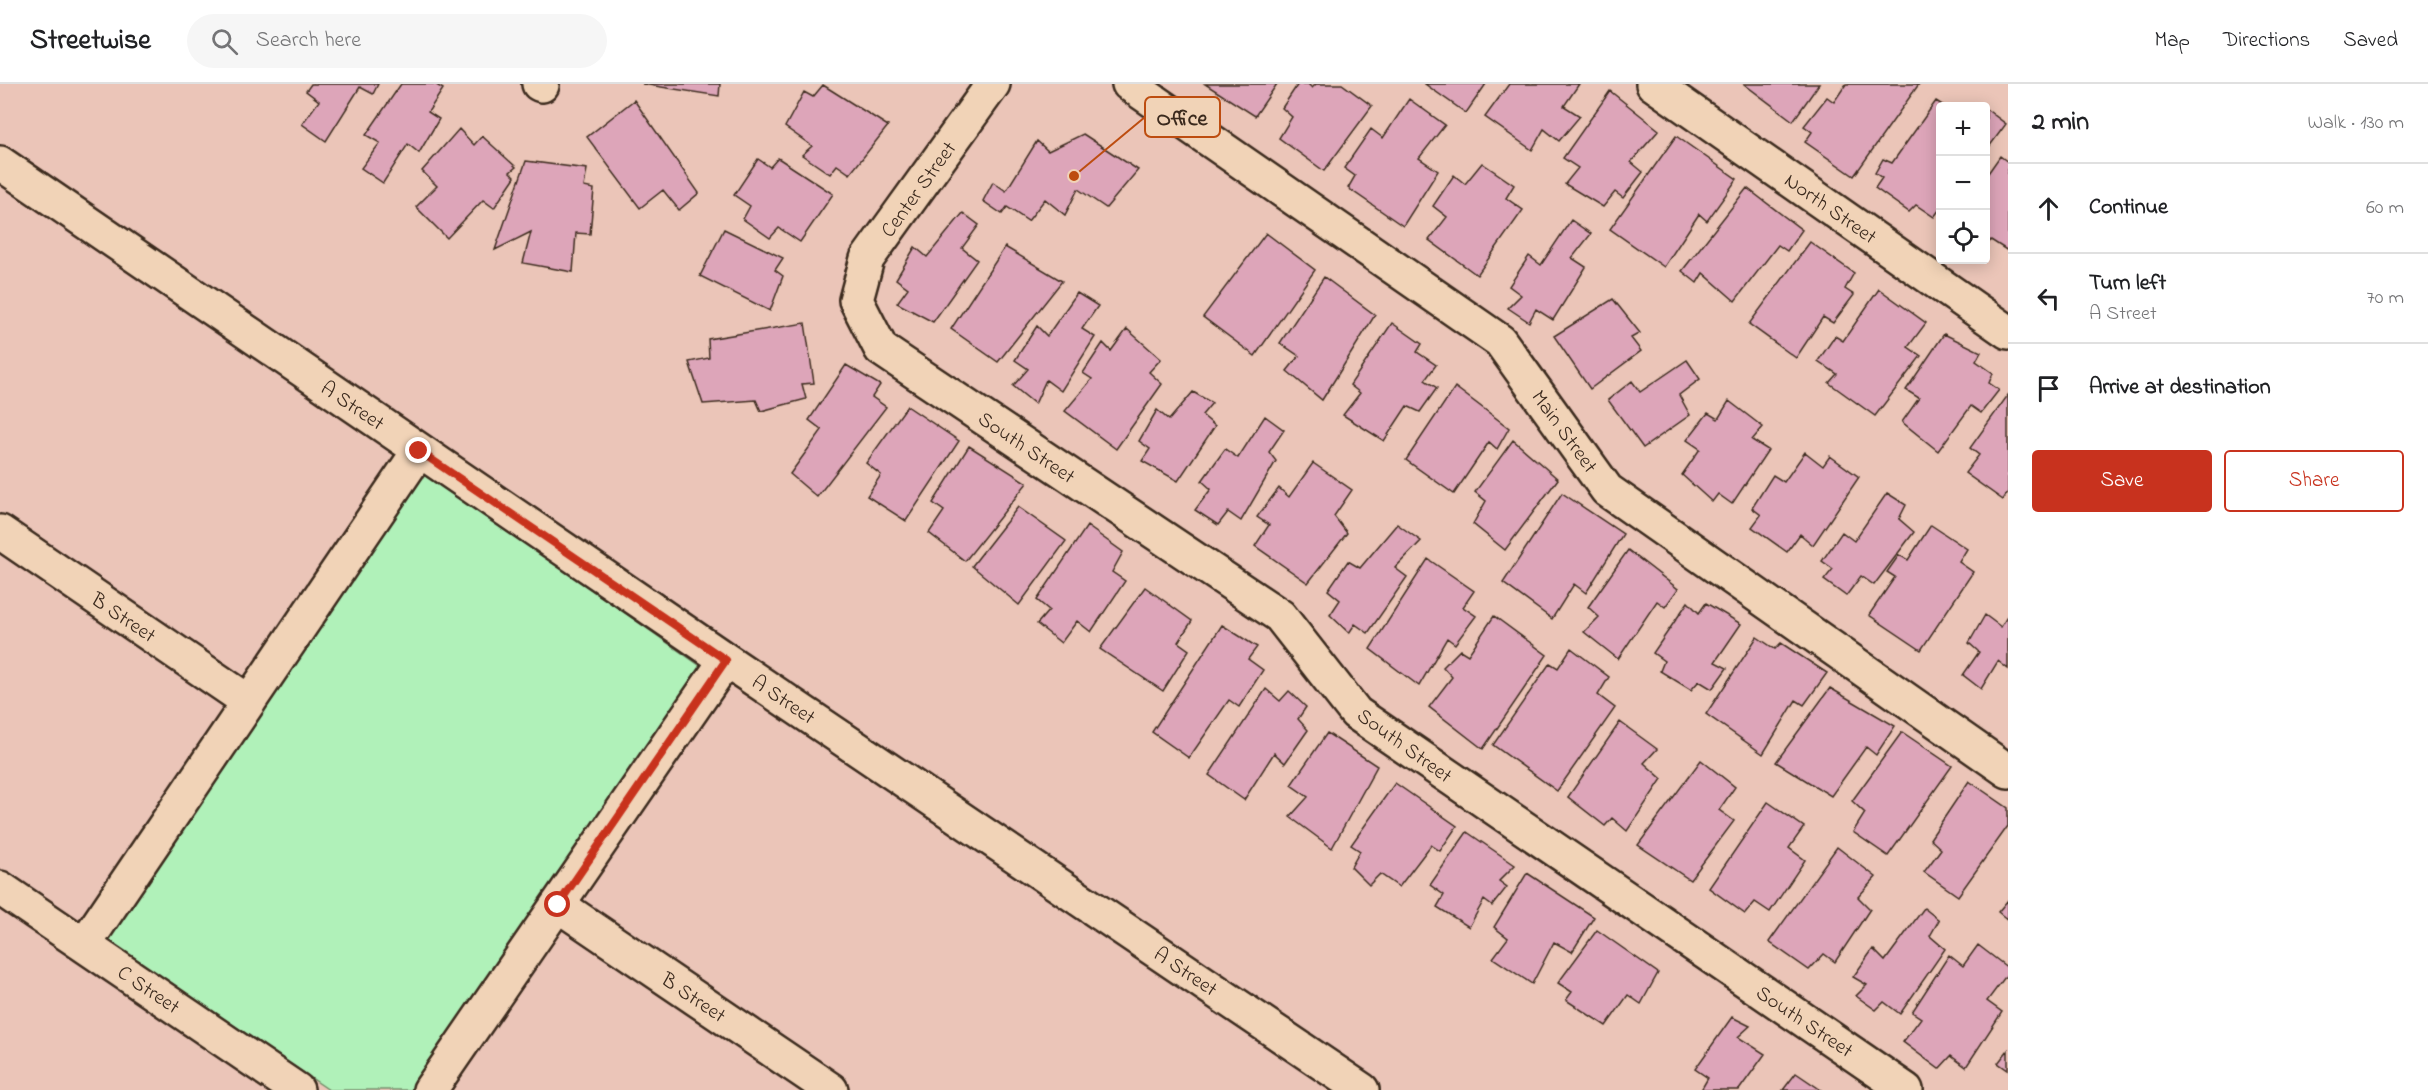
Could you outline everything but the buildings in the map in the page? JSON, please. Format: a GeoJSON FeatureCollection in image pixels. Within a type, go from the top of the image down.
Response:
{"type":"FeatureCollection","features":[{"type":"Feature","properties":{"kind":"street","name":"Center Street"},"geometry":{"type":"LineString","coordinates":[[856,300],[867,259],[993,84]]}},
{"type":"Feature","properties":{"kind":"street","name":"North Street"},"geometry":{"type":"LineString","coordinates":[[1653,84],[2008,332]]}},
{"type":"Feature","properties":{"kind":"street","name":"Main Street"},"geometry":{"type":"LineString","coordinates":[[1137,86],[1500,341],[1607,490],[2008,771]]}},
{"type":"Feature","properties":{"kind":"street","name":"A Street"},"geometry":{"type":"LineString","coordinates":[[0,163],[726,660],[1362,1090]]}},
{"type":"Feature","properties":{"kind":"street","name":"South Street"},"geometry":{"type":"LineString","coordinates":[[856,300],[880,349],[1280,616],[1356,713],[1906,1090]]}},
{"type":"Feature","properties":{"kind":"street"},"geometry":{"type":"LineString","coordinates":[[84,945],[419,451]]}},
{"type":"Feature","properties":{"kind":"street","name":"B Street"},"geometry":{"type":"LineString","coordinates":[[0,532],[249,702]]}},
{"type":"Feature","properties":{"kind":"street"},"geometry":{"type":"LineString","coordinates":[[430,1090],[726,660]]}},
{"type":"Feature","properties":{"kind":"street","name":"C Street"},"geometry":{"type":"LineString","coordinates":[[0,888],[297,1090]]}},
{"type":"Feature","properties":{"kind":"street","name":"B Street"},"geometry":{"type":"LineString","coordinates":[[558,905],[831,1090]]}},
{"type":"Feature","properties":{"kind":"green space"},"geometry":{"type":"Polygon","coordinates":[[[419,468],[706,670],[417,1090],[329,1090],[99,934],[419,468]]]}},
{"type":"Feature","properties":{"kind":"place","name":"Office"},"geometry":{"type":"Point","coordinates":[1074,176]}},
{"type":"Feature","properties":{"kind":"route"},"geometry":{"type":"LineString","coordinates":[[419,451],[726,660],[558,905]]}}]}
